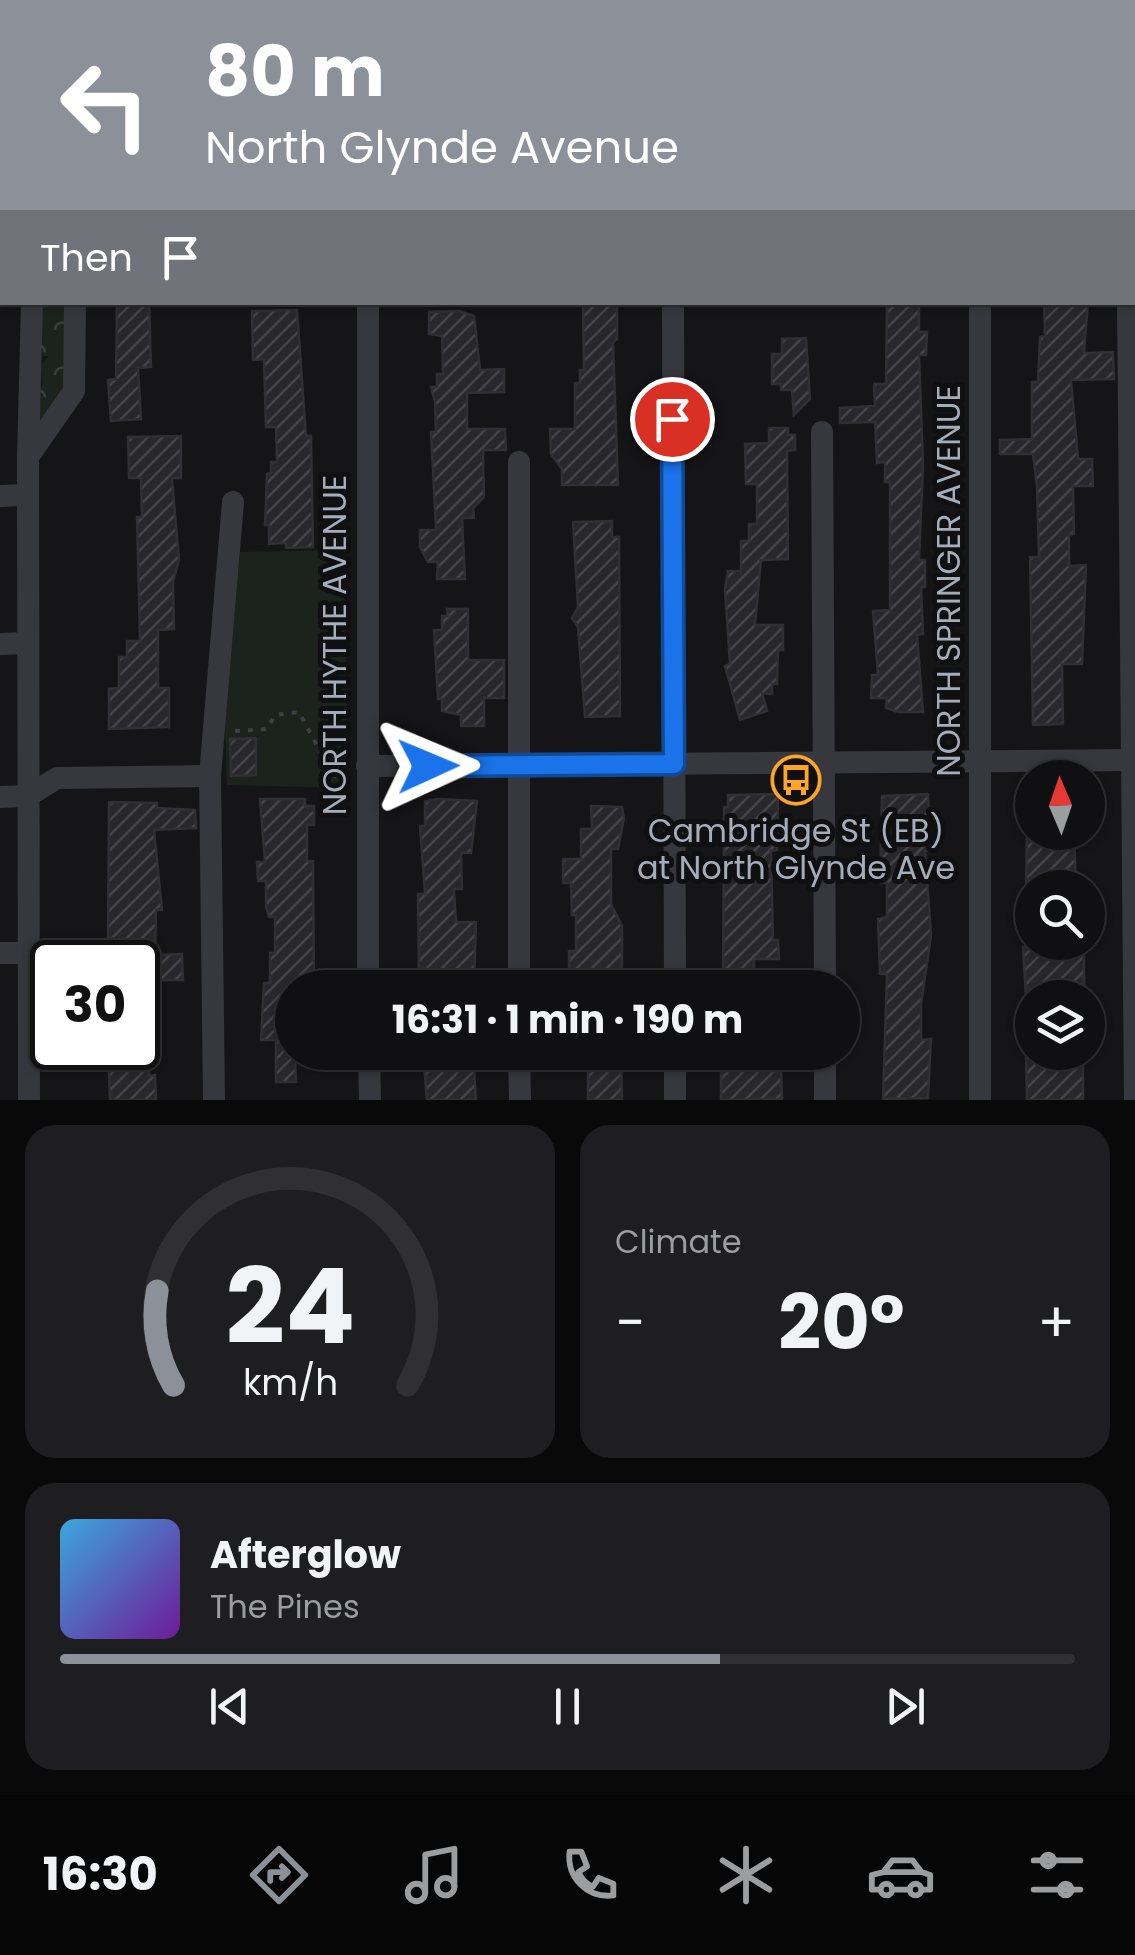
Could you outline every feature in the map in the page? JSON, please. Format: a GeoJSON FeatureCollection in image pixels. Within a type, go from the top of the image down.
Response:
{"type":"FeatureCollection","features":[{"type":"Feature","properties":{"kind":"street"},"geometry":{"type":"LineString","coordinates":[[29,1100],[28,457],[32,305]]}},
{"type":"Feature","properties":{"kind":"street"},"geometry":{"type":"LineString","coordinates":[[28,457],[74,391],[75,305]]}},
{"type":"Feature","properties":{"kind":"street","name":"NORTH HYTHE AVENUE"},"geometry":{"type":"LineString","coordinates":[[367,970],[358,774],[368,305]]}},
{"type":"Feature","properties":{"kind":"street"},"geometry":{"type":"LineString","coordinates":[[672,305],[674,970]]}},
{"type":"Feature","properties":{"kind":"street","name":"NORTH SPRINGER AVENUE"},"geometry":{"type":"LineString","coordinates":[[980,305],[980,1100]]}},
{"type":"Feature","properties":{"kind":"street"},"geometry":{"type":"LineString","coordinates":[[1128,305],[1135,1100]]}},
{"type":"Feature","properties":{"kind":"street"},"geometry":{"type":"LineString","coordinates":[[822,432],[825,970]]}},
{"type":"Feature","properties":{"kind":"street"},"geometry":{"type":"LineString","coordinates":[[518,462],[519,970]]}},
{"type":"Feature","properties":{"kind":"street"},"geometry":{"type":"LineString","coordinates":[[0,496],[28,495]]}},
{"type":"Feature","properties":{"kind":"street"},"geometry":{"type":"LineString","coordinates":[[214,1100],[210,776],[233,502]]}},
{"type":"Feature","properties":{"kind":"street"},"geometry":{"type":"LineString","coordinates":[[0,644],[28,643]]}},
{"type":"Feature","properties":{"kind":"street"},"geometry":{"type":"LineString","coordinates":[[358,774],[518,765],[1134,760]]}},
{"type":"Feature","properties":{"kind":"street"},"geometry":{"type":"LineString","coordinates":[[0,797],[28,796],[56,778],[210,776]]}},
{"type":"Feature","properties":{"kind":"street"},"geometry":{"type":"LineString","coordinates":[[0,954],[29,952]]}},
{"type":"Feature","properties":{"kind":"street"},"geometry":{"type":"LineString","coordinates":[[369,1070],[370,1100]]}},
{"type":"Feature","properties":{"kind":"street"},"geometry":{"type":"LineString","coordinates":[[519,1070],[520,1100]]}},
{"type":"Feature","properties":{"kind":"street"},"geometry":{"type":"LineString","coordinates":[[675,1070],[675,1100]]}},
{"type":"Feature","properties":{"kind":"street"},"geometry":{"type":"LineString","coordinates":[[825,1070],[825,1100]]}},
{"type":"Feature","properties":{"kind":"path"},"geometry":{"type":"LineString","coordinates":[[222,731],[267,729],[276,715],[299,712],[333,775],[358,774]]}},
{"type":"Feature","properties":{"kind":"green space"},"geometry":{"type":"Polygon","coordinates":[[[26,305],[64,305],[70,388],[45,425],[38,419],[36,393],[43,385],[41,365],[49,356],[43,356],[25,323],[26,305]]]}},
{"type":"Feature","properties":{"kind":"green space"},"geometry":{"type":"Polygon","coordinates":[[[344,550],[348,788],[227,785],[225,727],[240,552],[344,550]]]}},
{"type":"Feature","properties":{"kind":"building"},"geometry":{"type":"Polygon","coordinates":[[[117,305],[149,305],[151,367],[138,368],[141,419],[111,421],[108,380],[116,379],[117,305]]]}},
{"type":"Feature","properties":{"kind":"building"},"geometry":{"type":"Polygon","coordinates":[[[583,305],[617,305],[617,339],[613,342],[618,485],[562,485],[562,469],[551,454],[550,429],[575,429],[575,383],[580,383],[580,370],[584,370],[583,305]]]}},
{"type":"Feature","properties":{"kind":"building"},"geometry":{"type":"Polygon","coordinates":[[[887,305],[919,305],[919,332],[927,332],[926,355],[919,355],[923,465],[919,560],[925,560],[925,587],[921,587],[923,634],[917,635],[923,712],[898,712],[886,708],[887,698],[871,698],[872,675],[878,675],[873,611],[890,610],[890,482],[885,482],[885,462],[877,463],[875,422],[840,423],[840,408],[875,406],[874,384],[886,384],[887,305]]]}},
{"type":"Feature","properties":{"kind":"building"},"geometry":{"type":"Polygon","coordinates":[[[1044,305],[1088,305],[1084,353],[1113,352],[1114,379],[1071,380],[1078,459],[1092,459],[1093,486],[1073,486],[1074,534],[1069,535],[1069,566],[1086,565],[1082,664],[1062,664],[1063,724],[1033,725],[1030,557],[1039,557],[1037,487],[1033,454],[1000,454],[1000,440],[1032,439],[1032,382],[1038,382],[1040,337],[1045,336],[1044,305]]]}},
{"type":"Feature","properties":{"kind":"building"},"geometry":{"type":"Polygon","coordinates":[[[297,310],[306,436],[311,436],[313,547],[286,548],[286,543],[269,544],[269,525],[265,525],[267,474],[271,473],[271,462],[277,462],[276,427],[266,427],[264,359],[253,360],[252,311],[297,310]]]}},
{"type":"Feature","properties":{"kind":"building"},"geometry":{"type":"Polygon","coordinates":[[[459,311],[474,316],[480,370],[504,369],[504,392],[467,393],[467,429],[505,429],[506,450],[483,450],[484,497],[473,508],[474,518],[462,518],[465,579],[437,579],[438,562],[428,562],[420,547],[420,530],[436,530],[431,432],[436,432],[435,402],[431,387],[437,387],[437,374],[443,374],[442,336],[429,334],[429,312],[459,311]]]}},
{"type":"Feature","properties":{"kind":"building"},"geometry":{"type":"Polygon","coordinates":[[[806,338],[810,399],[794,415],[792,390],[781,390],[781,384],[772,384],[772,354],[782,354],[782,339],[806,338]]]}},
{"type":"Feature","properties":{"kind":"building"},"geometry":{"type":"Polygon","coordinates":[[[769,428],[788,428],[788,435],[795,435],[795,450],[787,451],[788,559],[761,560],[755,625],[783,625],[783,650],[778,650],[777,684],[772,684],[772,694],[762,693],[767,711],[740,720],[725,666],[730,664],[725,589],[728,571],[741,571],[741,541],[749,541],[749,524],[757,524],[757,484],[746,484],[745,444],[769,443],[769,428]]]}},
{"type":"Feature","properties":{"kind":"building"},"geometry":{"type":"Polygon","coordinates":[[[181,436],[181,478],[172,478],[179,560],[173,582],[174,629],[158,630],[158,688],[169,688],[169,727],[109,729],[109,689],[119,688],[119,657],[127,657],[127,641],[140,641],[137,517],[142,517],[141,478],[129,478],[128,437],[181,436]]]}},
{"type":"Feature","properties":{"kind":"building"},"geometry":{"type":"Polygon","coordinates":[[[612,521],[612,537],[619,537],[620,716],[585,717],[578,627],[572,618],[578,607],[573,522],[612,521]]]}},
{"type":"Feature","properties":{"kind":"building"},"geometry":{"type":"Polygon","coordinates":[[[447,609],[468,609],[468,660],[504,660],[504,698],[484,698],[484,726],[461,726],[461,715],[442,711],[442,699],[438,699],[434,630],[442,630],[442,616],[448,616],[447,609]]]}},
{"type":"Feature","properties":{"kind":"building"},"geometry":{"type":"Polygon","coordinates":[[[256,738],[256,775],[231,776],[230,739],[256,738]]]}},
{"type":"Feature","properties":{"kind":"building"},"geometry":{"type":"Polygon","coordinates":[[[778,794],[777,850],[771,851],[773,940],[778,940],[779,959],[754,959],[754,970],[723,970],[724,807],[728,807],[728,795],[778,794]]]}},
{"type":"Feature","properties":{"kind":"building"},"geometry":{"type":"Polygon","coordinates":[[[928,794],[930,851],[925,851],[931,936],[921,1004],[921,1040],[931,1039],[928,1098],[883,1099],[887,974],[880,974],[878,919],[887,917],[887,883],[880,883],[882,796],[928,794]]]}},
{"type":"Feature","properties":{"kind":"building"},"geometry":{"type":"Polygon","coordinates":[[[260,799],[305,799],[305,806],[314,806],[314,825],[307,825],[307,861],[313,861],[314,970],[275,970],[275,1040],[261,1040],[264,983],[270,983],[270,953],[275,953],[275,917],[269,917],[266,907],[266,881],[258,881],[257,862],[265,862],[260,799]]]}},
{"type":"Feature","properties":{"kind":"building"},"geometry":{"type":"Polygon","coordinates":[[[425,801],[477,801],[471,853],[461,853],[462,889],[454,889],[456,922],[476,922],[475,970],[419,970],[418,894],[425,894],[420,826],[425,826],[425,801]]]}},
{"type":"Feature","properties":{"kind":"building"},"geometry":{"type":"Polygon","coordinates":[[[109,802],[157,803],[157,808],[195,810],[196,828],[154,830],[162,910],[156,910],[155,940],[108,938],[109,802]]]}},
{"type":"Feature","properties":{"kind":"building"},"geometry":{"type":"Polygon","coordinates":[[[591,806],[622,807],[624,818],[618,849],[611,849],[611,904],[622,926],[622,970],[570,970],[569,966],[569,951],[576,951],[576,915],[572,915],[571,883],[563,883],[563,859],[581,859],[581,829],[592,829],[591,806]]]}},
{"type":"Feature","properties":{"kind":"building"},"geometry":{"type":"Polygon","coordinates":[[[1027,850],[1075,850],[1075,870],[1026,870],[1027,850]]]}},
{"type":"Feature","properties":{"kind":"building"},"geometry":{"type":"Polygon","coordinates":[[[182,954],[183,980],[160,980],[160,955],[182,954]]]}},
{"type":"Feature","properties":{"kind":"building"},"geometry":{"type":"Polygon","coordinates":[[[1024,960],[1084,960],[1084,980],[1025,980],[1024,960]]]}},
{"type":"Feature","properties":{"kind":"building"},"geometry":{"type":"Polygon","coordinates":[[[109,1070],[149,1070],[149,1076],[155,1075],[156,1100],[110,1100],[109,1070]]]}},
{"type":"Feature","properties":{"kind":"building"},"geometry":{"type":"Polygon","coordinates":[[[276,1070],[295,1070],[296,1082],[276,1082],[276,1070]]]}},
{"type":"Feature","properties":{"kind":"building"},"geometry":{"type":"Polygon","coordinates":[[[424,1070],[474,1070],[476,1100],[427,1100],[424,1070]]]}},
{"type":"Feature","properties":{"kind":"building"},"geometry":{"type":"Polygon","coordinates":[[[588,1070],[621,1070],[622,1100],[588,1100],[588,1070]]]}},
{"type":"Feature","properties":{"kind":"building"},"geometry":{"type":"Polygon","coordinates":[[[721,1070],[781,1071],[782,1099],[721,1100],[721,1070]]]}},
{"type":"Feature","properties":{"kind":"building"},"geometry":{"type":"Polygon","coordinates":[[[1026,1070],[1083,1070],[1083,1100],[1027,1100],[1026,1070]]]}},
{"type":"Feature","properties":{"kind":"place","name":"Cambridge St (EB) at North Glynde Ave"},"geometry":{"type":"Point","coordinates":[796,780]}},
{"type":"Feature","properties":{"kind":"route"},"geometry":{"type":"LineString","coordinates":[[428,766],[674,764],[672,419]]}}]}
